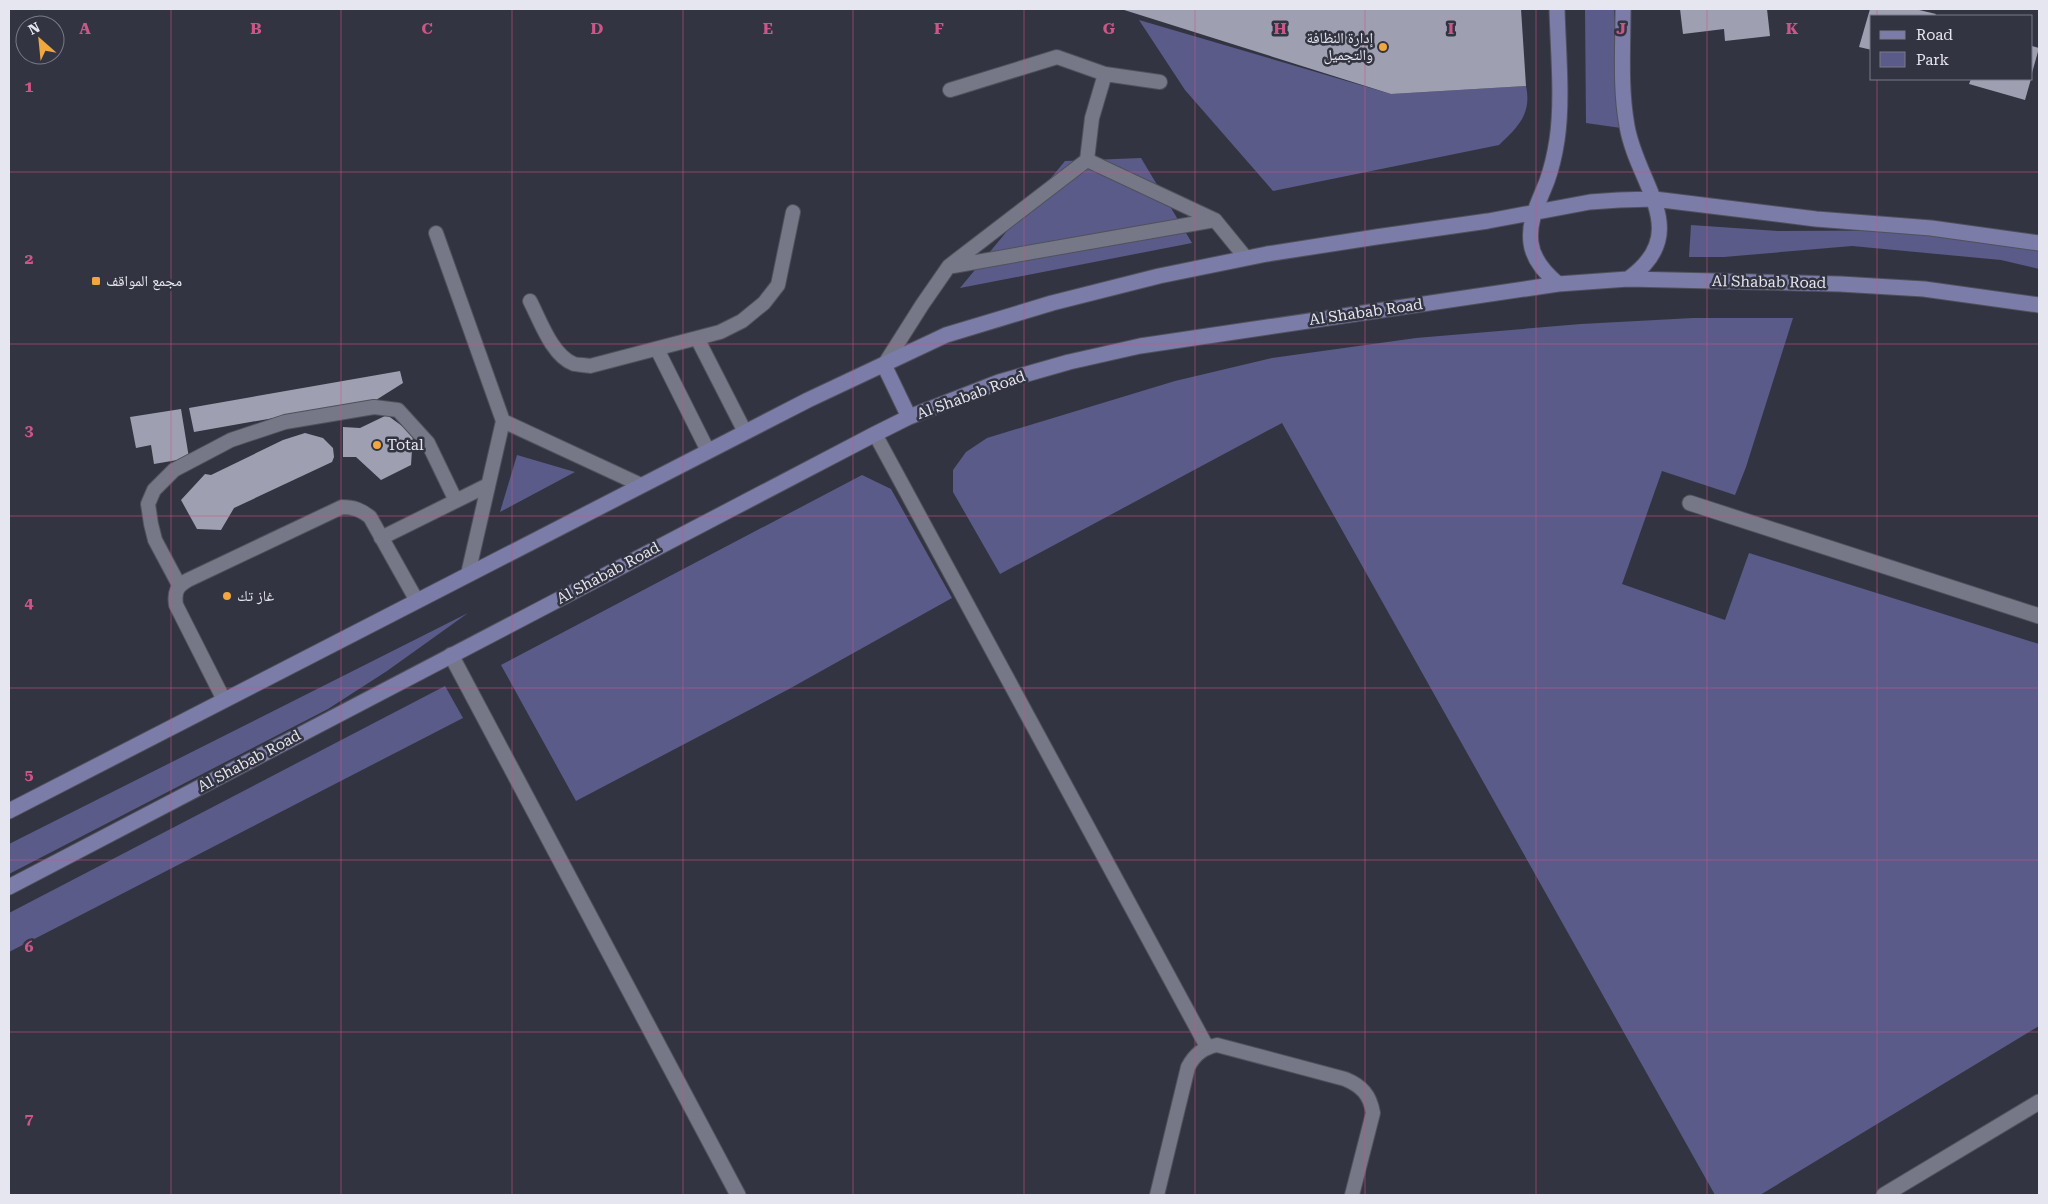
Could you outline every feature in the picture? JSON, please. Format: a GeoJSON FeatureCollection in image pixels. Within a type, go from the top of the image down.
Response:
{"type":"FeatureCollection","features":[{"type":"Feature","properties":{"kind":"main road"},"geometry":{"type":"LineString","coordinates":[[1557,9],[1559,113],[1557,138],[1549,173],[1530,229],[1531,245],[1541,267],[1558,284]]}},
{"type":"Feature","properties":{"kind":"main road"},"geometry":{"type":"LineString","coordinates":[[1623,9],[1623,102],[1627,128],[1637,161],[1659,214],[1660,229],[1657,244],[1650,259],[1628,279]]}},
{"type":"Feature","properties":{"kind":"main road"},"geometry":{"type":"LineString","coordinates":[[9,811],[808,400],[946,335],[1052,304],[1159,276],[1246,258],[1534,213],[1590,202],[1654,199],[1816,220],[1931,228],[2039,243]]}},
{"type":"Feature","properties":{"kind":"main road","name":"Al Shabab Road"},"geometry":{"type":"LineString","coordinates":[[9,887],[875,434],[909,417],[999,382],[1069,362],[1140,346],[1558,284],[1628,279],[1840,284],[1924,289],[2039,305]]}},
{"type":"Feature","properties":{"kind":"main road"},"geometry":{"type":"LineString","coordinates":[[884,365],[909,417]]}},
{"type":"Feature","properties":{"kind":"street"},"geometry":{"type":"LineString","coordinates":[[1690,503],[2039,616]]}},
{"type":"Feature","properties":{"kind":"street"},"geometry":{"type":"LineString","coordinates":[[451,655],[738,1195]]}},
{"type":"Feature","properties":{"kind":"street"},"geometry":{"type":"LineString","coordinates":[[1884,1195],[2039,1102]]}},
{"type":"Feature","properties":{"kind":"lane"},"geometry":{"type":"LineString","coordinates":[[950,90],[1057,57],[1105,74],[1160,82]]}},
{"type":"Feature","properties":{"kind":"lane"},"geometry":{"type":"LineString","coordinates":[[884,365],[949,266],[1087,160],[1092,118],[1105,74]]}},
{"type":"Feature","properties":{"kind":"lane"},"geometry":{"type":"LineString","coordinates":[[1087,160],[1215,220],[1246,258]]}},
{"type":"Feature","properties":{"kind":"lane"},"geometry":{"type":"LineString","coordinates":[[530,300],[555,350],[563,358],[574,364],[590,366],[720,332],[742,321],[764,303],[778,285],[793,212]]}},
{"type":"Feature","properties":{"kind":"lane"},"geometry":{"type":"LineString","coordinates":[[949,266],[1215,220]]}},
{"type":"Feature","properties":{"kind":"lane"},"geometry":{"type":"LineString","coordinates":[[436,233],[503,421],[468,574]]}},
{"type":"Feature","properties":{"kind":"lane"},"geometry":{"type":"LineString","coordinates":[[697,338],[746,432]]}},
{"type":"Feature","properties":{"kind":"lane"},"geometry":{"type":"LineString","coordinates":[[657,349],[708,451]]}},
{"type":"Feature","properties":{"kind":"lane"},"geometry":{"type":"LineString","coordinates":[[179,585],[156,540],[151,524],[148,504],[154,490],[174,470],[223,444],[284,422],[374,406],[398,410],[428,443],[456,501]]}},
{"type":"Feature","properties":{"kind":"lane"},"geometry":{"type":"LineString","coordinates":[[503,421],[641,486]]}},
{"type":"Feature","properties":{"kind":"lane"},"geometry":{"type":"LineString","coordinates":[[875,434],[1207,1048]]}},
{"type":"Feature","properties":{"kind":"lane"},"geometry":{"type":"LineString","coordinates":[[382,538],[488,485]]}},
{"type":"Feature","properties":{"kind":"lane"},"geometry":{"type":"LineString","coordinates":[[224,700],[176,605],[174,594],[179,585],[342,507],[352,507],[361,510],[370,517],[417,601]]}},
{"type":"Feature","properties":{"kind":"lane"},"geometry":{"type":"LineString","coordinates":[[1157,1195],[1188,1067],[1198,1053],[1218,1045],[1345,1079],[1365,1091],[1371,1101],[1372,1113],[1352,1195]]}},
{"type":"Feature","properties":{"kind":"green space"},"geometry":{"type":"Polygon","coordinates":[[[1585,9],[1614,9],[1621,128],[1586,123],[1585,9]]]}},
{"type":"Feature","properties":{"kind":"green space"},"geometry":{"type":"Polygon","coordinates":[[[1139,20],[1391,94],[1526,86],[1527,104],[1522,119],[1499,145],[1273,191],[1185,90],[1139,20]]]}},
{"type":"Feature","properties":{"kind":"green space"},"geometry":{"type":"Polygon","coordinates":[[[1141,158],[1192,243],[960,288],[1065,161],[1141,158]]]}},
{"type":"Feature","properties":{"kind":"green space"},"geometry":{"type":"Polygon","coordinates":[[[1691,225],[1778,231],[1955,230],[2039,243],[2039,269],[2001,260],[1852,246],[1724,257],[1689,257],[1691,225]]]}},
{"type":"Feature","properties":{"kind":"green space"},"geometry":{"type":"Polygon","coordinates":[[[1693,318],[1793,318],[1746,467],[1735,495],[1662,471],[1622,584],[1725,620],[1749,553],[2039,644],[2039,1026],[1760,1195],[1715,1195],[1282,423],[1000,574],[953,492],[953,470],[966,452],[987,438],[1175,381],[1272,358],[1416,338],[1581,324],[1693,318]]]}},
{"type":"Feature","properties":{"kind":"green space"},"geometry":{"type":"Polygon","coordinates":[[[517,455],[575,472],[500,512],[517,455]]]}},
{"type":"Feature","properties":{"kind":"green space"},"geometry":{"type":"Polygon","coordinates":[[[862,475],[891,489],[952,598],[789,689],[576,801],[501,665],[862,475]]]}},
{"type":"Feature","properties":{"kind":"green space"},"geometry":{"type":"Polygon","coordinates":[[[468,613],[387,671],[328,709],[9,874],[9,844],[468,613]]]}},
{"type":"Feature","properties":{"kind":"green space"},"geometry":{"type":"Polygon","coordinates":[[[445,686],[463,718],[9,952],[9,913],[445,686]]]}},
{"type":"Feature","properties":{"kind":"building","name":"إدارة النظافة والتجميل"},"geometry":{"type":"Polygon","coordinates":[[[1121,9],[1521,9],[1526,86],[1391,94],[1121,9]]]}},
{"type":"Feature","properties":{"kind":"building"},"geometry":{"type":"Polygon","coordinates":[[[1680,9],[1767,9],[1770,36],[1725,41],[1724,29],[1683,34],[1680,9]]]}},
{"type":"Feature","properties":{"kind":"building"},"geometry":{"type":"Polygon","coordinates":[[[1870,9],[1915,9],[1936,14],[1870,15],[1870,50],[1859,47],[1870,9]]]}},
{"type":"Feature","properties":{"kind":"building"},"geometry":{"type":"Polygon","coordinates":[[[2033,46],[2039,48],[2033,69],[2033,46]]]}},
{"type":"Feature","properties":{"kind":"building"},"geometry":{"type":"Polygon","coordinates":[[[1971,80],[2031,80],[2025,100],[1969,84],[1971,80]]]}},
{"type":"Feature","properties":{"kind":"building"},"geometry":{"type":"Polygon","coordinates":[[[400,371],[403,383],[376,400],[194,432],[189,408],[400,371]]]}},
{"type":"Feature","properties":{"kind":"building"},"geometry":{"type":"Polygon","coordinates":[[[181,409],[189,458],[154,464],[151,445],[136,448],[130,417],[181,409]]]}},
{"type":"Feature","properties":{"kind":"building","name":"Total"},"geometry":{"type":"Polygon","coordinates":[[[387,415],[413,434],[411,465],[381,480],[356,457],[343,457],[343,427],[360,428],[387,415]]]}},
{"type":"Feature","properties":{"kind":"building"},"geometry":{"type":"Polygon","coordinates":[[[305,433],[323,438],[333,448],[334,457],[332,462],[234,508],[221,530],[197,529],[181,500],[205,474],[211,475],[283,440],[305,433]]]}},
{"type":"Feature","properties":{"kind":"place","name":"إدارة النظافة والتجميل"},"geometry":{"type":"Point","coordinates":[1383,47]}},
{"type":"Feature","properties":{"kind":"place","name":"مجمع المواقف"},"geometry":{"type":"Point","coordinates":[96,281]}},
{"type":"Feature","properties":{"kind":"place","name":"Total"},"geometry":{"type":"Point","coordinates":[377,445]}},
{"type":"Feature","properties":{"kind":"place","name":"غاز تك"},"geometry":{"type":"Point","coordinates":[227,596]}}]}
